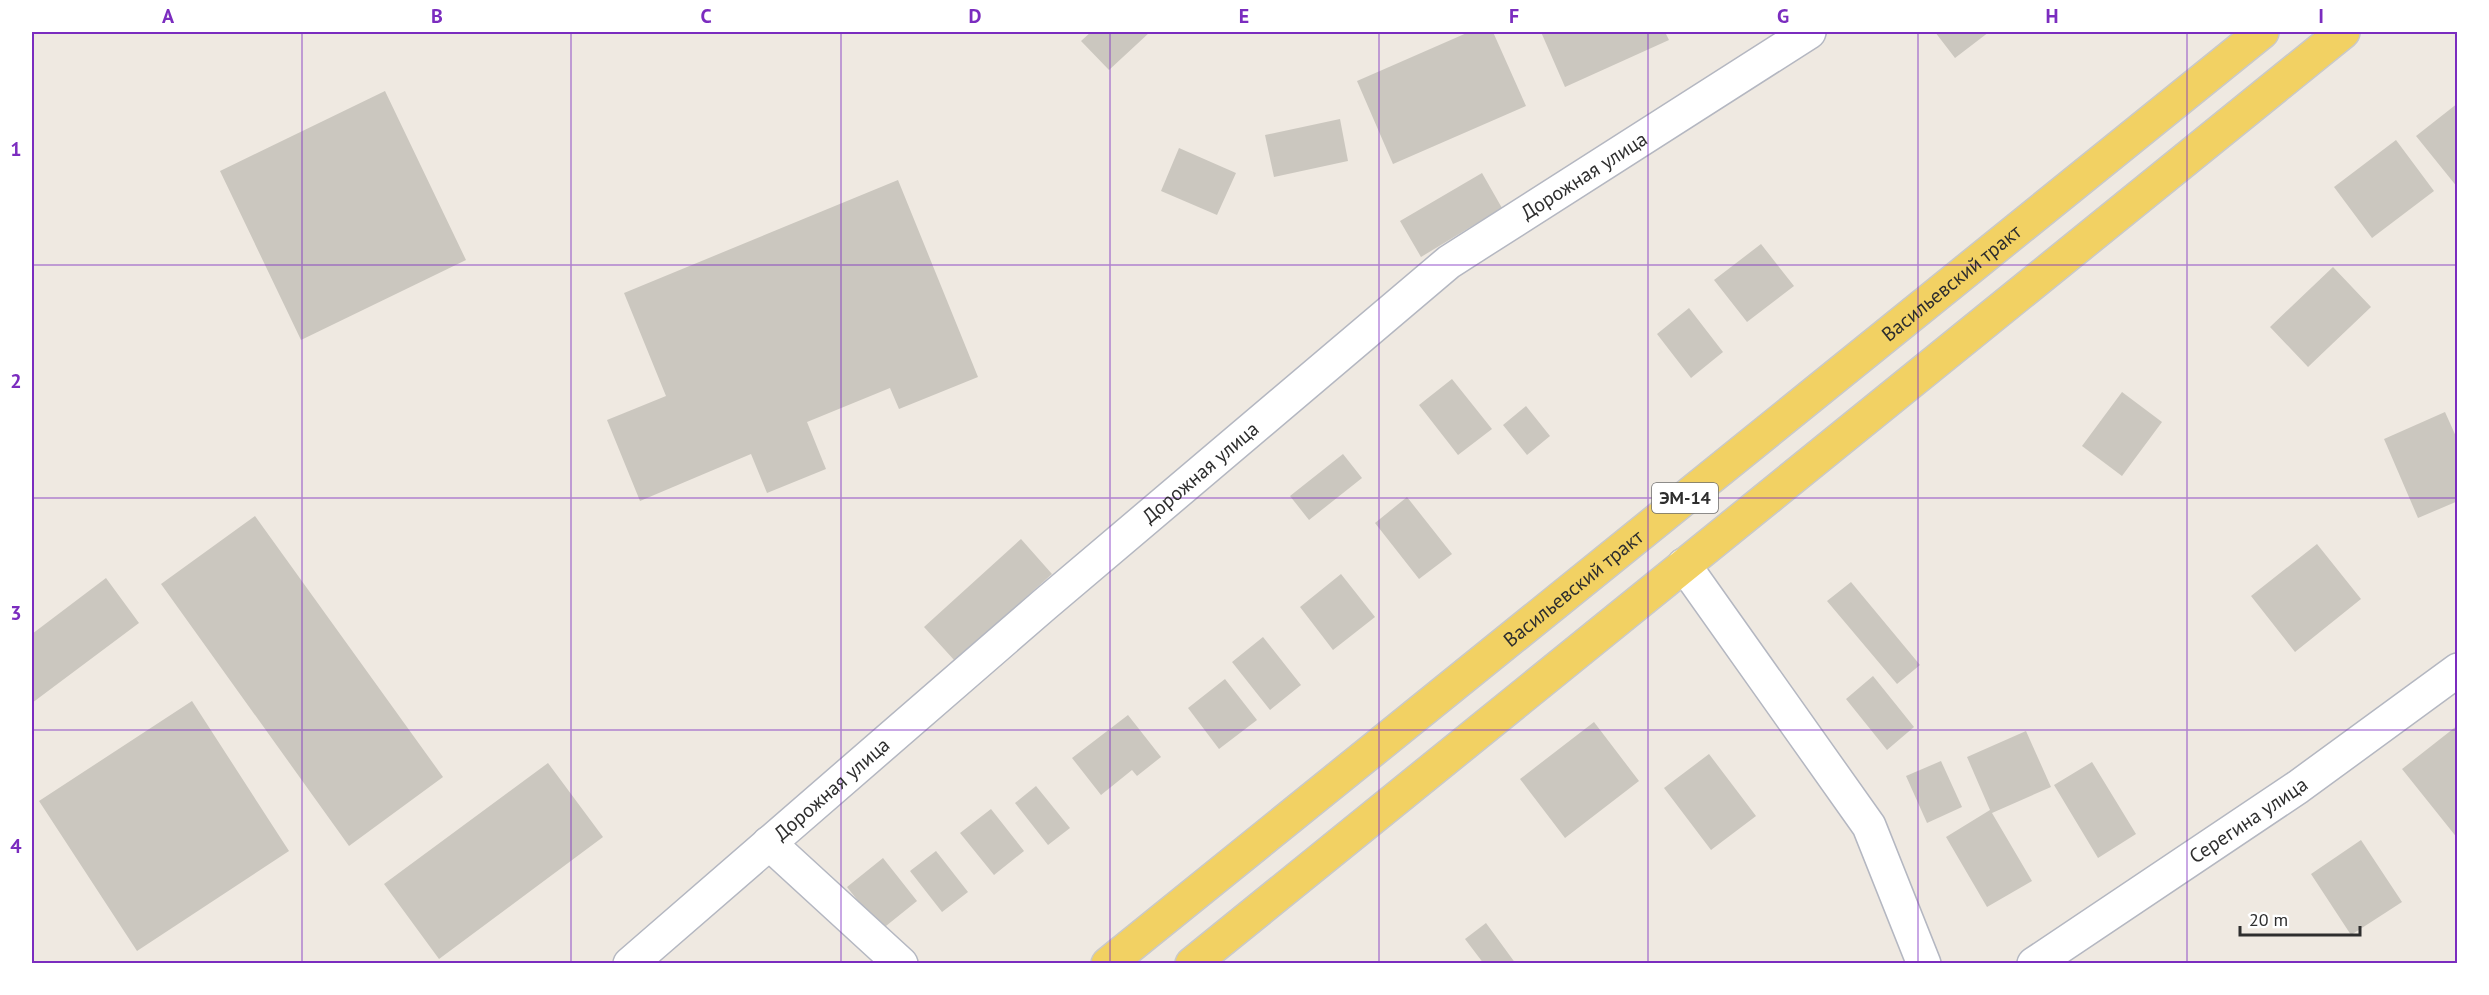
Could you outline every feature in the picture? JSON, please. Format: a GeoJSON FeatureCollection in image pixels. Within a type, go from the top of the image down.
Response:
{"type":"FeatureCollection","features":[{"type":"Feature","properties":{"kind":"main road","name":"Васильевский тракт"},"geometry":{"type":"LineString","coordinates":[[1108,963],[2262,32]]}},
{"type":"Feature","properties":{"kind":"main road","name":"ЭМ-14"},"geometry":{"type":"LineString","coordinates":[[1192,963],[2343,32]]}},
{"type":"Feature","properties":{"kind":"street","name":"Дорожная улица"},"geometry":{"type":"LineString","coordinates":[[630,963],[1044,605],[1449,262],[1809,32]]}},
{"type":"Feature","properties":{"kind":"street"},"geometry":{"type":"LineString","coordinates":[[1684,565],[1869,826],[1912,956]]}},
{"type":"Feature","properties":{"kind":"street","name":"Серегина улица"},"geometry":{"type":"LineString","coordinates":[[2034,963],[2298,787],[2457,670]]}},
{"type":"Feature","properties":{"kind":"street"},"geometry":{"type":"LineString","coordinates":[[769,843],[901,963]]}},
{"type":"Feature","properties":{"kind":"building"},"geometry":{"type":"Polygon","coordinates":[[[1091,32],[1150,32],[1109,70],[1081,41],[1091,32]]]}},
{"type":"Feature","properties":{"kind":"building"},"geometry":{"type":"Polygon","coordinates":[[[1469,32],[1493,32],[1526,106],[1393,164],[1357,81],[1469,32]]]}},
{"type":"Feature","properties":{"kind":"building"},"geometry":{"type":"Polygon","coordinates":[[[1541,32],[1665,32],[1669,40],[1565,87],[1541,32]]]}},
{"type":"Feature","properties":{"kind":"building"},"geometry":{"type":"Polygon","coordinates":[[[1935,32],[1989,32],[1955,58],[1935,32]]]}},
{"type":"Feature","properties":{"kind":"building"},"geometry":{"type":"Polygon","coordinates":[[[385,91],[466,260],[301,340],[220,171],[385,91]]]}},
{"type":"Feature","properties":{"kind":"building"},"geometry":{"type":"Polygon","coordinates":[[[2458,103],[2458,188],[2416,136],[2458,103]]]}},
{"type":"Feature","properties":{"kind":"building"},"geometry":{"type":"Polygon","coordinates":[[[1340,119],[1348,161],[1274,177],[1265,135],[1340,119]]]}},
{"type":"Feature","properties":{"kind":"building"},"geometry":{"type":"Polygon","coordinates":[[[2396,140],[2434,191],[2372,238],[2334,187],[2396,140]]]}},
{"type":"Feature","properties":{"kind":"building"},"geometry":{"type":"Polygon","coordinates":[[[1179,148],[1236,173],[1217,215],[1161,191],[1179,148]]]}},
{"type":"Feature","properties":{"kind":"building"},"geometry":{"type":"Polygon","coordinates":[[[1482,173],[1502,208],[1421,257],[1400,221],[1482,173]]]}},
{"type":"Feature","properties":{"kind":"building"},"geometry":{"type":"Polygon","coordinates":[[[898,180],[978,377],[899,409],[890,388],[807,422],[826,469],[767,493],[751,454],[640,501],[607,420],[666,396],[624,293],[898,180]]]}},
{"type":"Feature","properties":{"kind":"building"},"geometry":{"type":"Polygon","coordinates":[[[1761,244],[1794,286],[1747,322],[1714,280],[1761,244]]]}},
{"type":"Feature","properties":{"kind":"building"},"geometry":{"type":"Polygon","coordinates":[[[2333,267],[2371,307],[2308,367],[2270,327],[2333,267]]]}},
{"type":"Feature","properties":{"kind":"building"},"geometry":{"type":"Polygon","coordinates":[[[1689,308],[1723,352],[1691,378],[1657,334],[1689,308]]]}},
{"type":"Feature","properties":{"kind":"building"},"geometry":{"type":"Polygon","coordinates":[[[1452,379],[1492,429],[1458,455],[1419,405],[1452,379]]]}},
{"type":"Feature","properties":{"kind":"building"},"geometry":{"type":"Polygon","coordinates":[[[2122,392],[2162,422],[2122,476],[2082,446],[2122,392]]]}},
{"type":"Feature","properties":{"kind":"building"},"geometry":{"type":"Polygon","coordinates":[[[1526,406],[1550,436],[1527,455],[1503,425],[1526,406]]]}},
{"type":"Feature","properties":{"kind":"building"},"geometry":{"type":"Polygon","coordinates":[[[2445,412],[2458,441],[2458,501],[2418,518],[2384,439],[2445,412]]]}},
{"type":"Feature","properties":{"kind":"building"},"geometry":{"type":"Polygon","coordinates":[[[1343,454],[1362,478],[1309,520],[1290,496],[1343,454]]]}},
{"type":"Feature","properties":{"kind":"building"},"geometry":{"type":"Polygon","coordinates":[[[1407,497],[1452,554],[1419,579],[1375,523],[1407,497]]]}},
{"type":"Feature","properties":{"kind":"building"},"geometry":{"type":"Polygon","coordinates":[[[255,516],[443,777],[349,846],[161,584],[255,516]]]}},
{"type":"Feature","properties":{"kind":"building"},"geometry":{"type":"Polygon","coordinates":[[[1021,539],[1052,574],[955,661],[924,627],[1021,539]]]}},
{"type":"Feature","properties":{"kind":"building"},"geometry":{"type":"Polygon","coordinates":[[[2317,544],[2361,599],[2295,652],[2251,596],[2317,544]]]}},
{"type":"Feature","properties":{"kind":"building"},"geometry":{"type":"Polygon","coordinates":[[[1341,574],[1375,617],[1333,650],[1300,607],[1341,574]]]}},
{"type":"Feature","properties":{"kind":"building"},"geometry":{"type":"Polygon","coordinates":[[[106,578],[139,623],[32,703],[32,634],[106,578]]]}},
{"type":"Feature","properties":{"kind":"building"},"geometry":{"type":"Polygon","coordinates":[[[1851,582],[1920,665],[1897,684],[1827,601],[1851,582]]]}},
{"type":"Feature","properties":{"kind":"building"},"geometry":{"type":"Polygon","coordinates":[[[1263,637],[1301,685],[1270,710],[1232,662],[1263,637]]]}},
{"type":"Feature","properties":{"kind":"building"},"geometry":{"type":"Polygon","coordinates":[[[1873,676],[1914,727],[1887,750],[1846,699],[1873,676]]]}},
{"type":"Feature","properties":{"kind":"building"},"geometry":{"type":"Polygon","coordinates":[[[1225,679],[1257,720],[1219,749],[1188,708],[1225,679]]]}},
{"type":"Feature","properties":{"kind":"building"},"geometry":{"type":"Polygon","coordinates":[[[192,701],[289,851],[137,951],[39,801],[192,701]]]}},
{"type":"Feature","properties":{"kind":"building"},"geometry":{"type":"Polygon","coordinates":[[[1128,715],[1161,757],[1137,776],[1132,770],[1101,795],[1072,758],[1128,715]]]}},
{"type":"Feature","properties":{"kind":"building"},"geometry":{"type":"Polygon","coordinates":[[[1594,722],[1639,781],[1565,838],[1520,779],[1594,722]]]}},
{"type":"Feature","properties":{"kind":"building"},"geometry":{"type":"Polygon","coordinates":[[[2458,725],[2458,839],[2402,769],[2458,725]]]}},
{"type":"Feature","properties":{"kind":"building"},"geometry":{"type":"Polygon","coordinates":[[[2026,731],[2051,787],[1992,813],[2032,881],[1987,907],[1946,837],[1990,810],[1967,757],[2026,731]]]}},
{"type":"Feature","properties":{"kind":"building"},"geometry":{"type":"Polygon","coordinates":[[[1709,754],[1756,816],[1711,850],[1664,788],[1709,754]]]}},
{"type":"Feature","properties":{"kind":"building"},"geometry":{"type":"Polygon","coordinates":[[[1941,761],[1962,807],[1927,823],[1906,776],[1941,761]]]}},
{"type":"Feature","properties":{"kind":"building"},"geometry":{"type":"Polygon","coordinates":[[[2092,762],[2136,834],[2098,858],[2054,785],[2092,762]]]}},
{"type":"Feature","properties":{"kind":"building"},"geometry":{"type":"Polygon","coordinates":[[[548,763],[603,837],[439,959],[384,884],[548,763]]]}},
{"type":"Feature","properties":{"kind":"building"},"geometry":{"type":"Polygon","coordinates":[[[1036,786],[1070,828],[1048,845],[1015,803],[1036,786]]]}},
{"type":"Feature","properties":{"kind":"building"},"geometry":{"type":"Polygon","coordinates":[[[991,809],[1024,851],[994,875],[960,833],[991,809]]]}},
{"type":"Feature","properties":{"kind":"building"},"geometry":{"type":"Polygon","coordinates":[[[2361,840],[2402,902],[2351,935],[2311,874],[2361,840]]]}},
{"type":"Feature","properties":{"kind":"building"},"geometry":{"type":"Polygon","coordinates":[[[936,851],[968,892],[942,912],[910,871],[936,851]]]}},
{"type":"Feature","properties":{"kind":"building"},"geometry":{"type":"Polygon","coordinates":[[[883,858],[917,901],[881,930],[847,887],[883,858]]]}},
{"type":"Feature","properties":{"kind":"building"},"geometry":{"type":"Polygon","coordinates":[[[1486,923],[1516,964],[1484,964],[1465,939],[1486,923]]]}}]}
